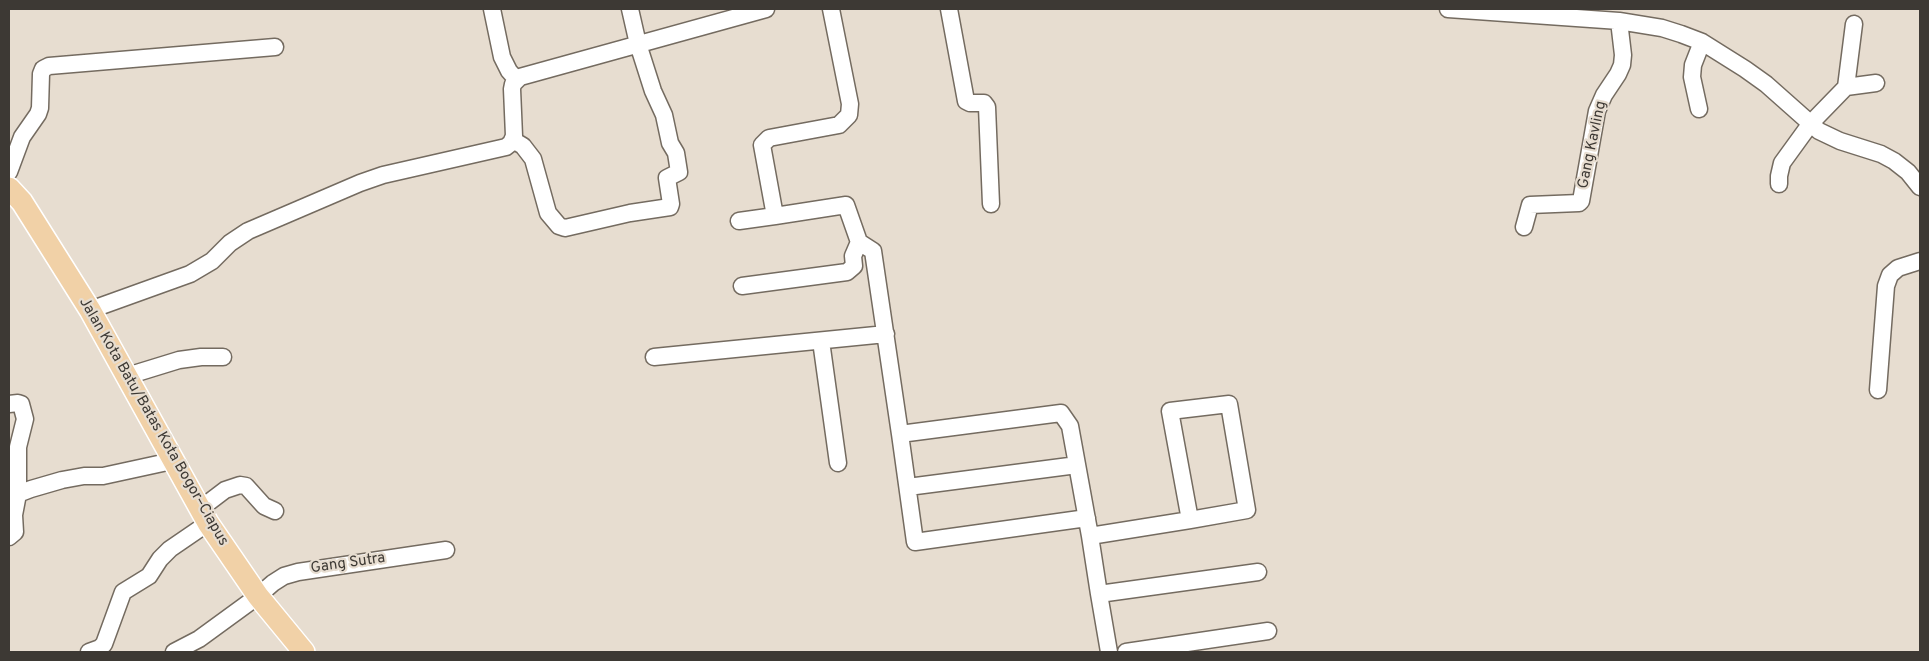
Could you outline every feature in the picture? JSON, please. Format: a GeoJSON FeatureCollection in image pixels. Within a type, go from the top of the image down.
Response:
{"type":"FeatureCollection","features":[{"type":"Feature","properties":{"kind":"main road","name":"Jalan Kota Batu/Batas Kota Bogor–Ciapus"},"geometry":{"type":"LineString","coordinates":[[9,188],[22,202],[90,310],[204,516],[258,596],[304,652]]}},
{"type":"Feature","properties":{"kind":"street"},"geometry":{"type":"LineString","coordinates":[[492,9],[502,57],[509,71],[517,80]]}},
{"type":"Feature","properties":{"kind":"street"},"geometry":{"type":"LineString","coordinates":[[513,140],[524,146],[533,159],[548,213],[559,226],[565,228],[670,207],[667,178],[679,172],[678,161],[670,143],[664,116],[653,91],[638,44],[630,9]]}},
{"type":"Feature","properties":{"kind":"street"},"geometry":{"type":"LineString","coordinates":[[90,310],[190,274],[212,261],[230,243],[248,231],[360,183],[383,175],[502,148],[511,144],[513,140],[512,89],[517,80],[526,75],[766,9]]}},
{"type":"Feature","properties":{"kind":"street"},"geometry":{"type":"LineString","coordinates":[[775,216],[762,145],[769,138],[839,125],[849,115],[850,104],[831,9]]}},
{"type":"Feature","properties":{"kind":"street"},"geometry":{"type":"LineString","coordinates":[[949,9],[966,101],[970,103],[984,103],[987,107],[991,204]]}},
{"type":"Feature","properties":{"kind":"street"},"geometry":{"type":"LineString","coordinates":[[1448,9],[1563,12],[1662,28],[1702,42],[1766,84],[1829,137],[1882,154],[1908,172],[1920,186]]}},
{"type":"Feature","properties":{"kind":"street","name":"Gang Kavling"},"geometry":{"type":"LineString","coordinates":[[1524,226],[1530,205],[1579,203],[1581,201],[1598,111],[1604,95],[1622,65],[1623,55],[1618,20]]}},
{"type":"Feature","properties":{"kind":"street"},"geometry":{"type":"LineString","coordinates":[[1846,88],[1854,24]]}},
{"type":"Feature","properties":{"kind":"street"},"geometry":{"type":"LineString","coordinates":[[1699,109],[1693,89],[1692,77],[1693,65],[1702,42]]}},
{"type":"Feature","properties":{"kind":"street"},"geometry":{"type":"LineString","coordinates":[[9,172],[22,137],[38,114],[40,108],[41,74],[49,66],[275,47]]}},
{"type":"Feature","properties":{"kind":"street"},"geometry":{"type":"LineString","coordinates":[[1779,184],[1782,163],[1811,123],[1846,88],[1876,83]]}},
{"type":"Feature","properties":{"kind":"street"},"geometry":{"type":"LineString","coordinates":[[739,221],[846,205],[859,242],[873,251],[915,542],[1087,518]]}},
{"type":"Feature","properties":{"kind":"street"},"geometry":{"type":"LineString","coordinates":[[847,272],[854,266],[853,256],[859,242]]}},
{"type":"Feature","properties":{"kind":"street"},"geometry":{"type":"LineString","coordinates":[[1878,390],[1879,357],[1888,281],[1890,275],[1898,268],[1920,261]]}},
{"type":"Feature","properties":{"kind":"street"},"geometry":{"type":"LineString","coordinates":[[742,286],[876,268]]}},
{"type":"Feature","properties":{"kind":"street"},"geometry":{"type":"LineString","coordinates":[[654,357],[886,334]]}},
{"type":"Feature","properties":{"kind":"street"},"geometry":{"type":"LineString","coordinates":[[821,341],[838,463]]}},
{"type":"Feature","properties":{"kind":"street"},"geometry":{"type":"LineString","coordinates":[[127,376],[179,360],[223,357]]}},
{"type":"Feature","properties":{"kind":"street"},"geometry":{"type":"LineString","coordinates":[[9,404],[21,404],[25,419],[18,447],[18,494],[14,516],[15,532],[9,537]]}},
{"type":"Feature","properties":{"kind":"street"},"geometry":{"type":"LineString","coordinates":[[1090,536],[1190,520],[1247,510],[1229,404],[1170,411],[1190,520]]}},
{"type":"Feature","properties":{"kind":"street"},"geometry":{"type":"LineString","coordinates":[[900,434],[1061,413],[1070,426],[1087,518],[1108,652]]}},
{"type":"Feature","properties":{"kind":"street"},"geometry":{"type":"LineString","coordinates":[[18,494],[31,488],[62,480],[84,476],[103,476],[172,461]]}},
{"type":"Feature","properties":{"kind":"street"},"geometry":{"type":"LineString","coordinates":[[908,487],[1077,465]]}},
{"type":"Feature","properties":{"kind":"street"},"geometry":{"type":"LineString","coordinates":[[89,652],[100,648],[104,644],[123,592],[149,576],[160,559],[204,516],[225,490],[240,485],[246,486],[264,506],[275,511]]}},
{"type":"Feature","properties":{"kind":"street","name":"Gang Sutra"},"geometry":{"type":"LineString","coordinates":[[174,652],[200,639],[273,583],[298,572],[446,550]]}},
{"type":"Feature","properties":{"kind":"street"},"geometry":{"type":"LineString","coordinates":[[1099,594],[1258,572]]}},
{"type":"Feature","properties":{"kind":"street"},"geometry":{"type":"LineString","coordinates":[[1126,652],[1268,632]]}}]}
